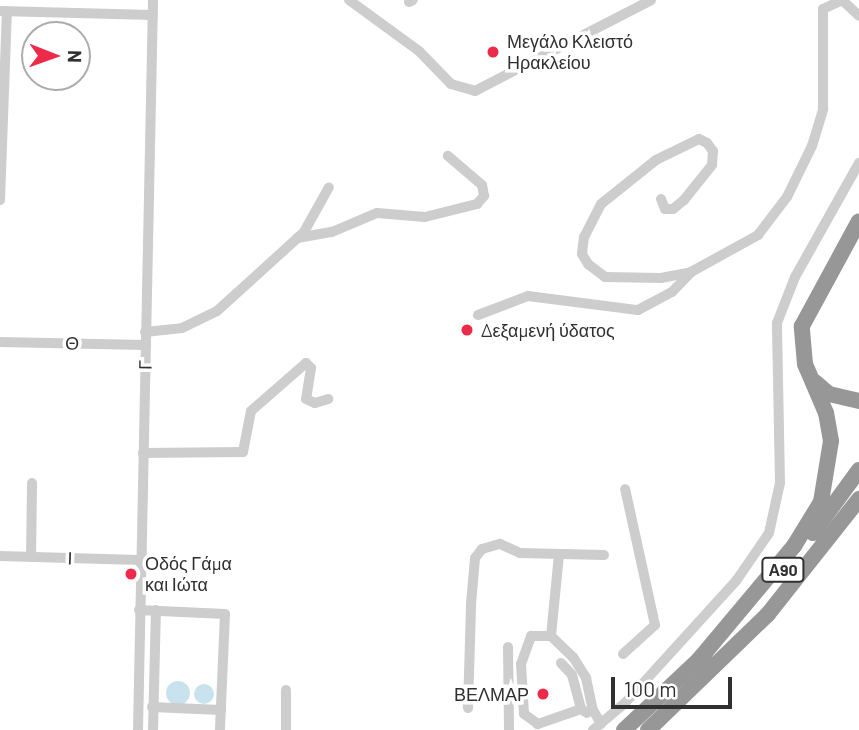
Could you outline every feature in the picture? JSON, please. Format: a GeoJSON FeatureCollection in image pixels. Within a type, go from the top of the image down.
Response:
{"type":"FeatureCollection","features":[{"type":"Feature","properties":{"kind":"highway"},"geometry":{"type":"LineString","coordinates":[[697,662],[794,546],[821,502],[831,441],[800,344],[803,326],[859,221]]}},
{"type":"Feature","properties":{"kind":"highway"},"geometry":{"type":"LineString","coordinates":[[813,380],[830,394],[859,401]]}},
{"type":"Feature","properties":{"kind":"highway","name":"Α90"},"geometry":{"type":"LineString","coordinates":[[624,730],[697,662],[784,569],[859,470]]}},
{"type":"Feature","properties":{"kind":"highway","name":"Α90"},"geometry":{"type":"LineString","coordinates":[[648,730],[768,614],[859,499]]}},
{"type":"Feature","properties":{"kind":"street"},"geometry":{"type":"LineString","coordinates":[[88,13],[89,0]]}},
{"type":"Feature","properties":{"kind":"street","name":"Γ"},"geometry":{"type":"LineString","coordinates":[[138,730],[139,560],[153,0]]}},
{"type":"Feature","properties":{"kind":"street"},"geometry":{"type":"LineString","coordinates":[[349,0],[419,51],[451,84],[472,91],[651,0]]}},
{"type":"Feature","properties":{"kind":"street"},"geometry":{"type":"LineString","coordinates":[[478,315],[528,296],[638,310],[672,292],[691,272],[758,235],[787,197],[811,146],[822,109],[821,20],[827,1],[846,2],[859,16]]}},
{"type":"Feature","properties":{"kind":"street"},"geometry":{"type":"LineString","coordinates":[[0,200],[3,11],[153,15]]}},
{"type":"Feature","properties":{"kind":"street"},"geometry":{"type":"LineString","coordinates":[[660,199],[666,209],[673,209],[684,200],[712,165],[713,151],[707,143],[699,139],[656,160],[601,204],[584,237],[582,254],[605,277],[633,280],[691,272]]}},
{"type":"Feature","properties":{"kind":"street"},"geometry":{"type":"LineString","coordinates":[[298,238],[338,230],[377,213],[425,217],[477,204],[484,196],[482,185],[448,156]]}},
{"type":"Feature","properties":{"kind":"street"},"geometry":{"type":"LineString","coordinates":[[561,663],[572,675],[597,727],[736,581],[769,533],[780,483],[777,323],[795,277],[859,163]]}},
{"type":"Feature","properties":{"kind":"street"},"geometry":{"type":"LineString","coordinates":[[145,332],[181,328],[212,314],[298,238],[312,222],[329,187]]}},
{"type":"Feature","properties":{"kind":"street","name":"Θ"},"geometry":{"type":"LineString","coordinates":[[0,342],[145,345]]}},
{"type":"Feature","properties":{"kind":"street"},"geometry":{"type":"LineString","coordinates":[[143,453],[243,452],[251,411],[306,363],[311,368],[306,399],[314,403],[328,399]]}},
{"type":"Feature","properties":{"kind":"street"},"geometry":{"type":"LineString","coordinates":[[31,556],[32,483]]}},
{"type":"Feature","properties":{"kind":"street"},"geometry":{"type":"LineString","coordinates":[[623,654],[655,625],[625,489]]}},
{"type":"Feature","properties":{"kind":"street"},"geometry":{"type":"LineString","coordinates":[[468,709],[475,558],[482,549],[500,544],[520,553],[604,555]]}},
{"type":"Feature","properties":{"kind":"street"},"geometry":{"type":"LineString","coordinates":[[559,554],[551,636],[586,678],[587,710]]}},
{"type":"Feature","properties":{"kind":"street","name":"Ι"},"geometry":{"type":"LineString","coordinates":[[0,556],[139,560]]}},
{"type":"Feature","properties":{"kind":"street"},"geometry":{"type":"LineString","coordinates":[[139,610],[225,614],[220,730]]}},
{"type":"Feature","properties":{"kind":"street"},"geometry":{"type":"LineString","coordinates":[[153,730],[156,610]]}},
{"type":"Feature","properties":{"kind":"street"},"geometry":{"type":"LineString","coordinates":[[551,636],[531,636],[523,649],[520,689],[524,714],[538,724],[587,710]]}},
{"type":"Feature","properties":{"kind":"street"},"geometry":{"type":"LineString","coordinates":[[508,646],[509,730]]}},
{"type":"Feature","properties":{"kind":"street"},"geometry":{"type":"LineString","coordinates":[[286,690],[286,730]]}},
{"type":"Feature","properties":{"kind":"street"},"geometry":{"type":"LineString","coordinates":[[152,707],[221,710]]}},
{"type":"Feature","properties":{"kind":"water"},"geometry":{"type":"Polygon","coordinates":[[[178,681],[186,685],[190,693],[186,701],[178,705],[170,701],[166,693],[170,685],[178,681]]]}},
{"type":"Feature","properties":{"kind":"water"},"geometry":{"type":"Polygon","coordinates":[[[204,684],[211,687],[214,694],[211,701],[204,704],[197,701],[194,694],[197,687],[204,684]]]}},
{"type":"Feature","properties":{"kind":"place","name":"Μεγάλο Κλειστό Ηρακλείου"},"geometry":{"type":"Point","coordinates":[493,52]}},
{"type":"Feature","properties":{"kind":"place","name":"Δεξαμενή ύδατος"},"geometry":{"type":"Point","coordinates":[467,330]}},
{"type":"Feature","properties":{"kind":"place","name":"Οδός Γάμα και Ιώτα"},"geometry":{"type":"Point","coordinates":[131,574]}},
{"type":"Feature","properties":{"kind":"place","name":"ΒΕΛΜΑΡ"},"geometry":{"type":"Point","coordinates":[543,694]}}]}
